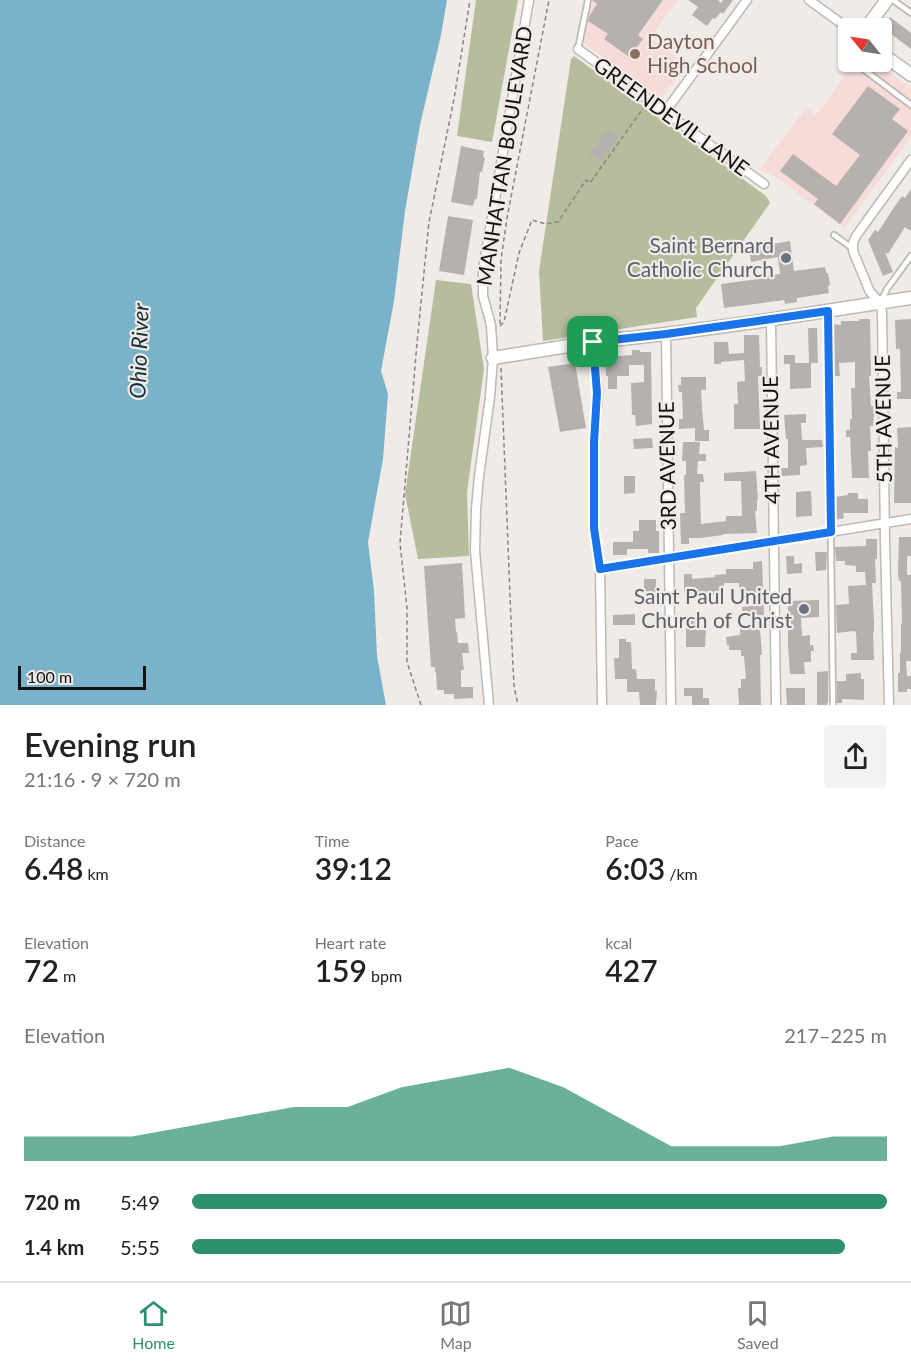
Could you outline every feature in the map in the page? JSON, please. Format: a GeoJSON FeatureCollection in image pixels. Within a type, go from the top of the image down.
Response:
{"type":"FeatureCollection","features":[{"type":"Feature","properties":{"kind":"street","name":"MANHATTAN BOULEVARD"},"geometry":{"type":"LineString","coordinates":[[489,705],[475,551],[479,476],[493,358],[491,326],[483,296],[483,269],[529,0]]}},
{"type":"Feature","properties":{"kind":"street"},"geometry":{"type":"LineString","coordinates":[[665,112],[747,0]]}},
{"type":"Feature","properties":{"kind":"street"},"geometry":{"type":"LineString","coordinates":[[874,18],[887,0]]}},
{"type":"Feature","properties":{"kind":"street"},"geometry":{"type":"LineString","coordinates":[[814,1],[838,20]]}},
{"type":"Feature","properties":{"kind":"street","name":"GREENDEVIL LANE"},"geometry":{"type":"LineString","coordinates":[[579,49],[764,184]]}},
{"type":"Feature","properties":{"kind":"street"},"geometry":{"type":"LineString","coordinates":[[892,61],[911,75]]}},
{"type":"Feature","properties":{"kind":"street"},"geometry":{"type":"LineString","coordinates":[[852,248],[856,236],[911,160]]}},
{"type":"Feature","properties":{"kind":"street","name":"5TH AVENUE"},"geometry":{"type":"LineString","coordinates":[[852,248],[870,292],[880,303],[882,312],[890,705]]}},
{"type":"Feature","properties":{"kind":"street"},"geometry":{"type":"LineString","coordinates":[[493,358],[593,342],[771,320],[911,298]]}},
{"type":"Feature","properties":{"kind":"street","name":"4TH AVENUE"},"geometry":{"type":"LineString","coordinates":[[771,320],[776,705]]}},
{"type":"Feature","properties":{"kind":"street","name":"3RD AVENUE"},"geometry":{"type":"LineString","coordinates":[[666,334],[671,705]]}},
{"type":"Feature","properties":{"kind":"street"},"geometry":{"type":"LineString","coordinates":[[593,342],[597,393],[594,442]]}},
{"type":"Feature","properties":{"kind":"street"},"geometry":{"type":"LineString","coordinates":[[602,705],[600,569],[911,519]]}},
{"type":"Feature","properties":{"kind":"lane"},"geometry":{"type":"LineString","coordinates":[[579,49],[588,0]]}},
{"type":"Feature","properties":{"kind":"lane"},"geometry":{"type":"LineString","coordinates":[[893,0],[911,13]]}},
{"type":"Feature","properties":{"kind":"lane"},"geometry":{"type":"LineString","coordinates":[[867,72],[911,105]]}},
{"type":"Feature","properties":{"kind":"lane"},"geometry":{"type":"LineString","coordinates":[[834,235],[852,248]]}},
{"type":"Feature","properties":{"kind":"lane"},"geometry":{"type":"LineString","coordinates":[[880,303],[887,289],[911,256]]}},
{"type":"Feature","properties":{"kind":"lane"},"geometry":{"type":"LineString","coordinates":[[828,311],[833,705]]}},
{"type":"Feature","properties":{"kind":"lane"},"geometry":{"type":"LineString","coordinates":[[594,442],[594,528],[600,569]]}},
{"type":"Feature","properties":{"kind":"path"},"geometry":{"type":"LineString","coordinates":[[421,705],[408,662],[407,608],[400,543],[429,222],[454,99],[470,0]]}},
{"type":"Feature","properties":{"kind":"path"},"geometry":{"type":"LineString","coordinates":[[500,327],[504,322],[519,253],[532,220],[546,224],[558,222],[586,180],[590,183],[649,100]]}},
{"type":"Feature","properties":{"kind":"shaded area","name":"Dayton High School"},"geometry":{"type":"Polygon","coordinates":[[[589,0],[678,0],[650,38],[687,65],[662,97],[659,98],[584,43],[583,35],[589,0]]]}},
{"type":"Feature","properties":{"kind":"shaded area"},"geometry":{"type":"Polygon","coordinates":[[[848,72],[889,72],[911,88],[911,137],[844,228],[770,173],[759,170],[806,108],[816,115],[848,72]]]}},
{"type":"Feature","properties":{"kind":"green space"},"geometry":{"type":"Polygon","coordinates":[[[476,0],[518,0],[492,142],[457,136],[476,0]]]}},
{"type":"Feature","properties":{"kind":"green space"},"geometry":{"type":"Polygon","coordinates":[[[574,56],[766,196],[770,203],[696,308],[697,317],[543,341],[539,271],[571,59],[574,56]]]}},
{"type":"Feature","properties":{"kind":"green space"},"geometry":{"type":"Polygon","coordinates":[[[436,280],[471,284],[484,369],[467,492],[469,556],[418,559],[405,494],[436,280]]]}},
{"type":"Feature","properties":{"kind":"water","name":"Ohio River"},"geometry":{"type":"Polygon","coordinates":[[[0,0],[447,0],[420,125],[405,211],[394,301],[381,371],[388,394],[383,459],[368,542],[374,591],[377,656],[386,705],[0,705],[0,0]]]}},
{"type":"Feature","properties":{"kind":"building"},"geometry":{"type":"Polygon","coordinates":[[[592,0],[663,0],[638,35],[643,39],[629,57],[604,39],[608,34],[588,21],[597,4],[592,0]]]}},
{"type":"Feature","properties":{"kind":"building"},"geometry":{"type":"Polygon","coordinates":[[[688,0],[718,0],[721,3],[723,0],[733,0],[723,14],[721,12],[715,19],[713,18],[707,26],[692,15],[698,7],[688,0]]]}},
{"type":"Feature","properties":{"kind":"building"},"geometry":{"type":"Polygon","coordinates":[[[892,19],[911,33],[911,49],[892,35],[892,19]]]}},
{"type":"Feature","properties":{"kind":"building"},"geometry":{"type":"Polygon","coordinates":[[[868,86],[900,109],[892,119],[908,131],[840,224],[814,204],[818,199],[780,171],[793,154],[836,186],[860,155],[832,134],[868,86]]]}},
{"type":"Feature","properties":{"kind":"building"},"geometry":{"type":"Polygon","coordinates":[[[608,129],[619,137],[601,162],[589,154],[608,129]]]}},
{"type":"Feature","properties":{"kind":"building"},"geometry":{"type":"Polygon","coordinates":[[[461,146],[484,151],[483,157],[485,158],[482,172],[480,172],[477,199],[473,206],[451,202],[461,146]]]}},
{"type":"Feature","properties":{"kind":"building"},"geometry":{"type":"Polygon","coordinates":[[[911,189],[911,231],[905,227],[888,254],[885,252],[893,272],[883,276],[868,240],[875,230],[878,232],[902,196],[905,198],[911,189]]]}},
{"type":"Feature","properties":{"kind":"building"},"geometry":{"type":"Polygon","coordinates":[[[448,216],[473,220],[464,275],[439,271],[448,216]]]}},
{"type":"Feature","properties":{"kind":"building"},"geometry":{"type":"Polygon","coordinates":[[[790,241],[794,271],[825,267],[830,285],[828,286],[829,293],[797,298],[797,302],[785,304],[784,300],[724,308],[721,284],[780,274],[778,257],[751,262],[749,248],[790,241]]]}},
{"type":"Feature","properties":{"kind":"building"},"geometry":{"type":"Polygon","coordinates":[[[859,319],[870,319],[871,376],[869,376],[871,406],[873,406],[874,414],[873,426],[870,426],[871,451],[868,451],[869,478],[852,478],[850,437],[846,437],[846,430],[850,430],[850,419],[852,419],[851,388],[855,388],[855,362],[839,363],[840,376],[833,376],[833,324],[841,325],[841,321],[859,321],[859,319]]]}},
{"type":"Feature","properties":{"kind":"building"},"geometry":{"type":"Polygon","coordinates":[[[911,319],[911,399],[897,399],[897,392],[901,392],[900,349],[896,349],[895,320],[911,319]]]}},
{"type":"Feature","properties":{"kind":"building"},"geometry":{"type":"Polygon","coordinates":[[[808,328],[817,328],[818,363],[811,363],[811,388],[790,389],[790,364],[784,364],[784,355],[795,355],[795,363],[809,363],[808,328]]]}},
{"type":"Feature","properties":{"kind":"building"},"geometry":{"type":"Polygon","coordinates":[[[744,335],[759,335],[760,367],[762,367],[762,376],[758,376],[760,429],[734,429],[734,404],[738,404],[737,382],[745,381],[744,360],[714,364],[714,342],[728,342],[729,354],[744,353],[744,335]]]}},
{"type":"Feature","properties":{"kind":"building"},"geometry":{"type":"Polygon","coordinates":[[[632,350],[651,352],[652,424],[636,426],[635,415],[632,415],[631,383],[644,382],[644,365],[629,365],[629,376],[617,376],[617,389],[608,389],[605,357],[632,355],[632,350]]]}},
{"type":"Feature","properties":{"kind":"building"},"geometry":{"type":"Polygon","coordinates":[[[575,363],[586,428],[560,432],[548,367],[575,363]]]}},
{"type":"Feature","properties":{"kind":"building"},"geometry":{"type":"Polygon","coordinates":[[[681,377],[706,377],[706,390],[701,390],[704,430],[709,430],[709,441],[695,441],[695,428],[679,429],[679,419],[683,419],[682,392],[679,392],[678,385],[681,385],[681,377]]]}},
{"type":"Feature","properties":{"kind":"building"},"geometry":{"type":"Polygon","coordinates":[[[806,414],[806,423],[801,423],[802,440],[822,440],[823,447],[806,448],[807,465],[800,466],[800,475],[782,476],[781,468],[788,468],[788,439],[786,439],[784,415],[806,414]]]}},
{"type":"Feature","properties":{"kind":"building"},"geometry":{"type":"Polygon","coordinates":[[[911,427],[911,503],[894,503],[897,428],[911,427]]]}},
{"type":"Feature","properties":{"kind":"building"},"geometry":{"type":"Polygon","coordinates":[[[652,438],[653,448],[634,449],[633,439],[652,438]]]}},
{"type":"Feature","properties":{"kind":"building"},"geometry":{"type":"Polygon","coordinates":[[[683,442],[700,442],[699,454],[706,454],[706,461],[698,461],[697,474],[703,474],[704,482],[700,482],[701,524],[726,521],[726,516],[742,516],[741,481],[724,481],[724,473],[756,471],[757,533],[689,538],[689,544],[681,544],[680,513],[685,513],[684,475],[686,475],[686,461],[682,461],[683,442]]]}},
{"type":"Feature","properties":{"kind":"building"},"geometry":{"type":"Polygon","coordinates":[[[624,476],[635,476],[635,493],[624,494],[624,476]]]}},
{"type":"Feature","properties":{"kind":"building"},"geometry":{"type":"Polygon","coordinates":[[[811,491],[812,516],[796,517],[796,492],[811,491]]]}},
{"type":"Feature","properties":{"kind":"building"},"geometry":{"type":"Polygon","coordinates":[[[848,493],[858,493],[858,499],[868,499],[868,513],[843,513],[844,518],[835,520],[835,497],[848,495],[848,493]]]}},
{"type":"Feature","properties":{"kind":"building"},"geometry":{"type":"Polygon","coordinates":[[[639,520],[656,520],[656,531],[659,531],[659,553],[648,553],[648,549],[627,549],[627,555],[613,555],[613,542],[633,542],[633,531],[639,531],[639,520]]]}},
{"type":"Feature","properties":{"kind":"building"},"geometry":{"type":"Polygon","coordinates":[[[899,537],[911,537],[911,556],[907,556],[907,575],[911,575],[911,661],[906,661],[907,676],[911,676],[911,689],[907,689],[907,692],[898,692],[902,624],[901,581],[899,581],[898,572],[899,537]]]}},
{"type":"Feature","properties":{"kind":"building"},"geometry":{"type":"Polygon","coordinates":[[[866,539],[877,539],[876,583],[872,583],[874,660],[851,660],[851,653],[857,653],[856,632],[837,633],[836,605],[849,604],[848,586],[866,585],[865,572],[856,572],[856,566],[845,565],[845,561],[836,561],[835,547],[866,546],[866,539]]]}},
{"type":"Feature","properties":{"kind":"building"},"geometry":{"type":"Polygon","coordinates":[[[815,552],[827,552],[826,570],[816,571],[815,552]]]}},
{"type":"Feature","properties":{"kind":"building"},"geometry":{"type":"Polygon","coordinates":[[[786,556],[794,556],[794,564],[802,563],[802,573],[787,574],[786,556]]]}},
{"type":"Feature","properties":{"kind":"building"},"geometry":{"type":"Polygon","coordinates":[[[762,561],[764,615],[743,616],[742,607],[752,606],[753,592],[739,593],[739,583],[724,583],[724,595],[699,596],[699,593],[684,593],[684,574],[692,574],[692,579],[715,577],[715,575],[726,574],[726,569],[753,569],[753,562],[762,561]]]}},
{"type":"Feature","properties":{"kind":"building"},"geometry":{"type":"Polygon","coordinates":[[[462,563],[465,618],[455,619],[456,632],[458,643],[468,643],[469,653],[462,653],[464,670],[461,670],[461,687],[473,687],[473,698],[454,699],[454,694],[444,694],[444,690],[437,690],[435,667],[431,667],[424,566],[462,563]]]}},
{"type":"Feature","properties":{"kind":"building"},"geometry":{"type":"Polygon","coordinates":[[[644,579],[656,579],[656,599],[644,599],[644,579]]]}},
{"type":"Feature","properties":{"kind":"building"},"geometry":{"type":"Polygon","coordinates":[[[819,600],[819,617],[801,618],[802,636],[810,635],[810,645],[813,645],[811,662],[804,662],[805,674],[790,674],[788,601],[819,600]]]}},
{"type":"Feature","properties":{"kind":"building"},"geometry":{"type":"Polygon","coordinates":[[[635,614],[635,625],[613,625],[613,615],[635,614]]]}},
{"type":"Feature","properties":{"kind":"building"},"geometry":{"type":"Polygon","coordinates":[[[686,620],[700,620],[700,630],[706,630],[705,647],[686,647],[686,620]]]}},
{"type":"Feature","properties":{"kind":"building"},"geometry":{"type":"Polygon","coordinates":[[[740,629],[760,629],[761,705],[739,705],[738,688],[741,688],[741,679],[746,679],[744,656],[741,656],[741,650],[729,650],[726,637],[740,635],[740,629]]]}},
{"type":"Feature","properties":{"kind":"building"},"geometry":{"type":"Polygon","coordinates":[[[619,639],[631,642],[632,669],[636,669],[637,679],[655,679],[656,705],[640,705],[639,692],[627,692],[627,679],[615,679],[614,658],[619,658],[619,639]]]}},
{"type":"Feature","properties":{"kind":"building"},"geometry":{"type":"Polygon","coordinates":[[[828,671],[828,703],[817,705],[817,672],[828,671]]]}},
{"type":"Feature","properties":{"kind":"building"},"geometry":{"type":"Polygon","coordinates":[[[861,673],[861,679],[864,679],[864,700],[842,699],[842,703],[837,703],[837,681],[846,681],[846,674],[861,673]]]}},
{"type":"Feature","properties":{"kind":"building"},"geometry":{"type":"Polygon","coordinates":[[[684,688],[703,688],[703,698],[709,698],[709,705],[692,705],[692,696],[684,696],[684,688]]]}},
{"type":"Feature","properties":{"kind":"building"},"geometry":{"type":"Polygon","coordinates":[[[786,688],[805,688],[805,705],[787,705],[786,688]]]}},
{"type":"Feature","properties":{"kind":"place","name":"Dayton High School"},"geometry":{"type":"Point","coordinates":[635,54]}},
{"type":"Feature","properties":{"kind":"place","name":"Saint Bernard Catholic Church"},"geometry":{"type":"Point","coordinates":[786,258]}},
{"type":"Feature","properties":{"kind":"place","name":"Saint Paul United Church of Christ"},"geometry":{"type":"Point","coordinates":[804,609]}},
{"type":"Feature","properties":{"kind":"route"},"geometry":{"type":"LineString","coordinates":[[828,311],[831,532],[600,569],[594,528],[594,442],[597,393],[593,342],[828,311]]}}]}
